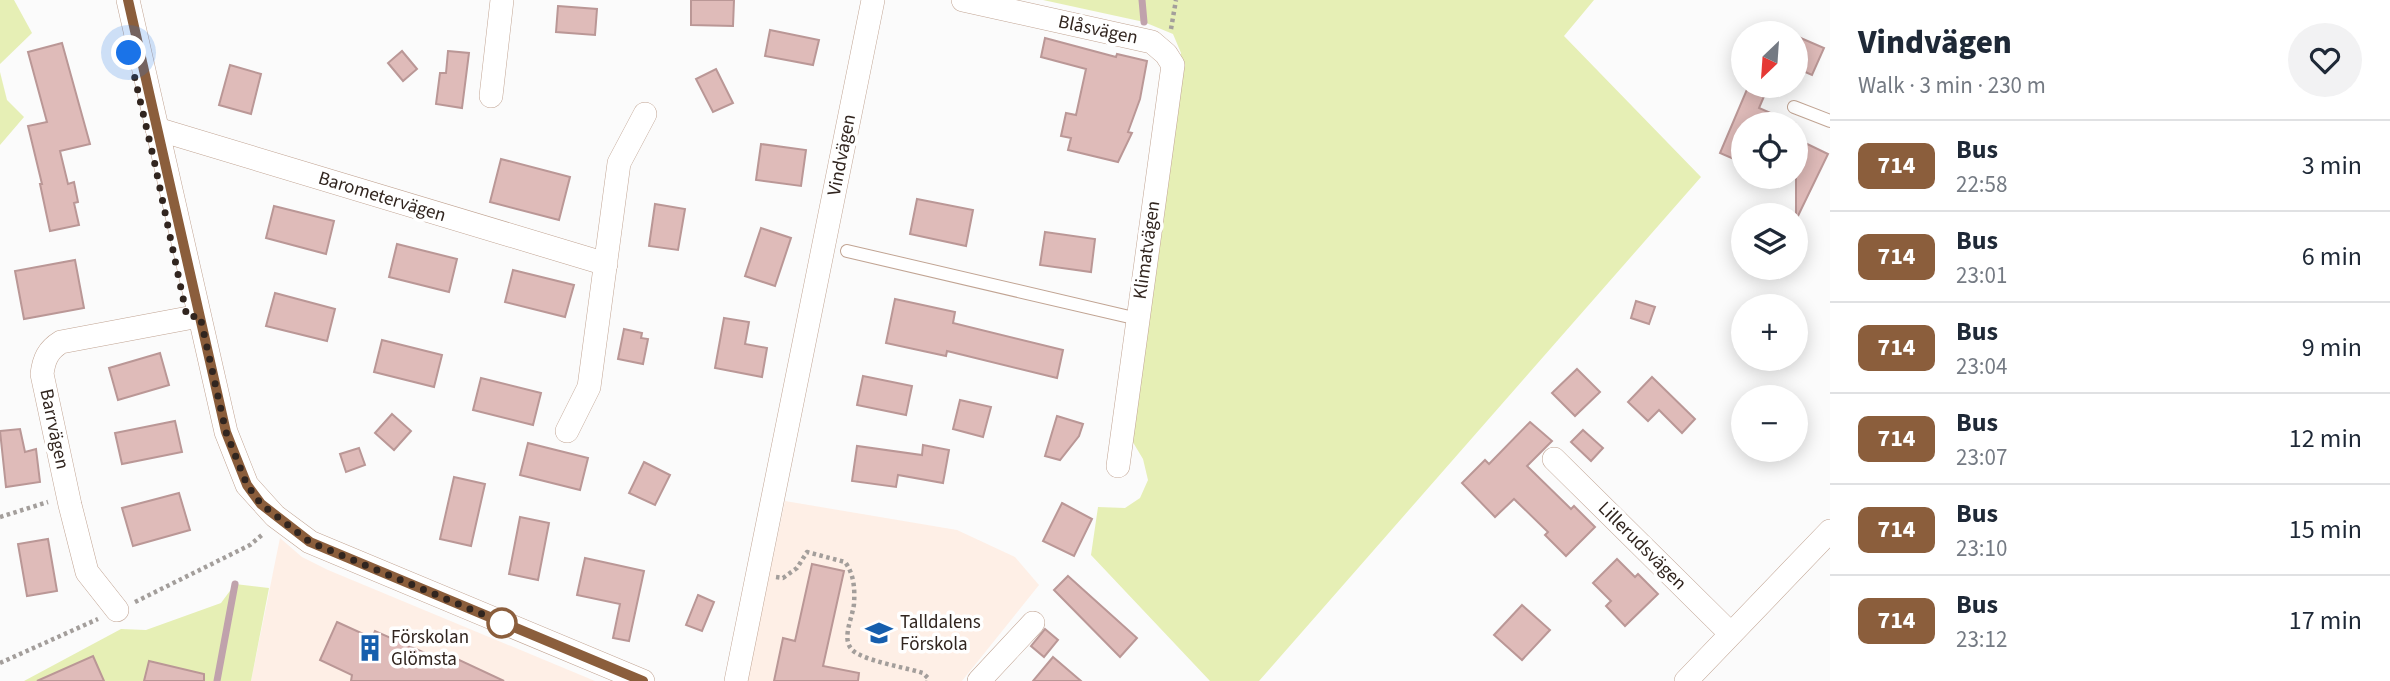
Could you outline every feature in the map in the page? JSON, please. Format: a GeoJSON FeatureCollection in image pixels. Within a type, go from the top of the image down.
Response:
{"type":"FeatureCollection","features":[{"type":"Feature","properties":{"kind":"street"},"geometry":{"type":"LineString","coordinates":[[128,0],[226,432],[247,485],[261,504],[310,542],[637,680]]}},
{"type":"Feature","properties":{"kind":"street"},"geometry":{"type":"LineString","coordinates":[[491,96],[502,0]]}},
{"type":"Feature","properties":{"kind":"street","name":"Vindvägen"},"geometry":{"type":"LineString","coordinates":[[736,681],[873,0]]}},
{"type":"Feature","properties":{"kind":"street","name":"Blåsvägen"},"geometry":{"type":"LineString","coordinates":[[963,0],[1152,42]]}},
{"type":"Feature","properties":{"kind":"street","name":"Klimatvägen"},"geometry":{"type":"LineString","coordinates":[[1118,467],[1173,65],[1166,54],[1152,42]]}},
{"type":"Feature","properties":{"kind":"street"},"geometry":{"type":"LineString","coordinates":[[567,431],[589,387],[619,163],[645,114]]}},
{"type":"Feature","properties":{"kind":"street","name":"Barometervägen"},"geometry":{"type":"LineString","coordinates":[[157,129],[606,264]]}},
{"type":"Feature","properties":{"kind":"street","name":"Barrvägen"},"geometry":{"type":"LineString","coordinates":[[117,610],[87,572],[42,374],[44,361],[50,349],[61,342],[200,316]]}},
{"type":"Feature","properties":{"kind":"street","name":"Lillerudsvägen"},"geometry":{"type":"LineString","coordinates":[[1554,459],[1730,634]]}},
{"type":"Feature","properties":{"kind":"street"},"geometry":{"type":"LineString","coordinates":[[1686,681],[1830,531]]}},
{"type":"Feature","properties":{"kind":"street"},"geometry":{"type":"LineString","coordinates":[[979,681],[1033,623]]}},
{"type":"Feature","properties":{"kind":"lane"},"geometry":{"type":"LineString","coordinates":[[1794,107],[1830,121]]}},
{"type":"Feature","properties":{"kind":"lane"},"geometry":{"type":"LineString","coordinates":[[847,251],[1138,319]]}},
{"type":"Feature","properties":{"kind":"path"},"geometry":{"type":"LineString","coordinates":[[0,517],[45,502],[70,505]]}},
{"type":"Feature","properties":{"kind":"path"},"geometry":{"type":"LineString","coordinates":[[758,575],[783,578],[797,568],[807,552],[845,562],[852,572],[854,603],[847,638],[849,647],[858,654],[923,673],[928,678],[927,681]]}},
{"type":"Feature","properties":{"kind":"shaded area","name":"Talldalens Förskola"},"geometry":{"type":"Polygon","coordinates":[[[785,501],[957,530],[1015,557],[1039,585],[962,681],[747,681],[785,501]]]}},
{"type":"Feature","properties":{"kind":"shaded area"},"geometry":{"type":"Polygon","coordinates":[[[280,538],[302,557],[328,570],[595,681],[251,681],[280,538]]]}},
{"type":"Feature","properties":{"kind":"green space"},"geometry":{"type":"Polygon","coordinates":[[[0,0],[14,0],[32,33],[0,64],[0,0]]]}},
{"type":"Feature","properties":{"kind":"green space"},"geometry":{"type":"Polygon","coordinates":[[[1043,0],[1594,0],[1564,36],[1701,177],[1259,681],[1210,681],[1091,555],[1098,507],[1125,508],[1140,498],[1148,480],[1143,459],[1131,439],[1181,53],[1173,34],[1144,22],[1043,0]]]}},
{"type":"Feature","properties":{"kind":"green space"},"geometry":{"type":"Polygon","coordinates":[[[0,72],[7,100],[24,117],[0,145],[0,72]]]}},
{"type":"Feature","properties":{"kind":"green space"},"geometry":{"type":"Polygon","coordinates":[[[235,584],[269,588],[251,681],[24,681],[121,629],[146,630],[221,603],[235,584]]]}},
{"type":"Feature","properties":{"kind":"building"},"geometry":{"type":"Polygon","coordinates":[[[691,0],[734,0],[733,26],[691,25],[691,0]]]}},
{"type":"Feature","properties":{"kind":"building"},"geometry":{"type":"Polygon","coordinates":[[[558,6],[597,9],[595,35],[556,32],[558,6]]]}},
{"type":"Feature","properties":{"kind":"building"},"geometry":{"type":"Polygon","coordinates":[[[770,30],[819,40],[813,65],[765,56],[770,30]]]}},
{"type":"Feature","properties":{"kind":"building"},"geometry":{"type":"Polygon","coordinates":[[[1045,38],[1116,57],[1117,54],[1147,61],[1140,99],[1128,132],[1132,133],[1118,162],[1068,150],[1071,138],[1061,136],[1066,113],[1076,115],[1086,69],[1041,57],[1045,38]]]}},
{"type":"Feature","properties":{"kind":"building"},"geometry":{"type":"Polygon","coordinates":[[[1808,41],[1824,48],[1812,75],[1808,73],[1808,41]]]}},
{"type":"Feature","properties":{"kind":"building"},"geometry":{"type":"Polygon","coordinates":[[[62,43],[90,144],[60,151],[68,184],[74,182],[78,202],[74,203],[79,225],[50,231],[28,126],[47,122],[28,52],[62,43]]]}},
{"type":"Feature","properties":{"kind":"building"},"geometry":{"type":"Polygon","coordinates":[[[402,51],[417,69],[403,81],[388,63],[402,51]]]}},
{"type":"Feature","properties":{"kind":"building"},"geometry":{"type":"Polygon","coordinates":[[[448,51],[469,53],[462,108],[436,104],[440,73],[446,73],[448,51]]]}},
{"type":"Feature","properties":{"kind":"building"},"geometry":{"type":"Polygon","coordinates":[[[230,65],[261,74],[251,114],[219,105],[230,65]]]}},
{"type":"Feature","properties":{"kind":"building"},"geometry":{"type":"Polygon","coordinates":[[[716,69],[733,103],[713,112],[696,79],[716,69]]]}},
{"type":"Feature","properties":{"kind":"building"},"geometry":{"type":"Polygon","coordinates":[[[1743,98],[1763,98],[1759,108],[1768,112],[1737,112],[1743,98]]]}},
{"type":"Feature","properties":{"kind":"building"},"geometry":{"type":"Polygon","coordinates":[[[1731,127],[1731,158],[1720,153],[1731,127]]]}},
{"type":"Feature","properties":{"kind":"building"},"geometry":{"type":"Polygon","coordinates":[[[761,144],[806,150],[801,186],[756,180],[761,144]]]}},
{"type":"Feature","properties":{"kind":"building"},"geometry":{"type":"Polygon","coordinates":[[[1808,144],[1828,154],[1804,203],[1796,203],[1796,189],[1808,189],[1808,144]]]}},
{"type":"Feature","properties":{"kind":"building"},"geometry":{"type":"Polygon","coordinates":[[[501,159],[570,177],[559,220],[490,202],[501,159]]]}},
{"type":"Feature","properties":{"kind":"building"},"geometry":{"type":"Polygon","coordinates":[[[917,199],[973,210],[966,246],[910,234],[917,199]]]}},
{"type":"Feature","properties":{"kind":"building"},"geometry":{"type":"Polygon","coordinates":[[[655,204],[685,209],[678,250],[649,246],[655,204]]]}},
{"type":"Feature","properties":{"kind":"building"},"geometry":{"type":"Polygon","coordinates":[[[274,206],[334,221],[326,254],[266,238],[274,206]]]}},
{"type":"Feature","properties":{"kind":"building"},"geometry":{"type":"Polygon","coordinates":[[[761,228],[791,238],[775,286],[745,276],[761,228]]]}},
{"type":"Feature","properties":{"kind":"building"},"geometry":{"type":"Polygon","coordinates":[[[1045,232],[1095,239],[1091,272],[1040,265],[1045,232]]]}},
{"type":"Feature","properties":{"kind":"building"},"geometry":{"type":"Polygon","coordinates":[[[397,244],[457,259],[449,292],[389,277],[397,244]]]}},
{"type":"Feature","properties":{"kind":"building"},"geometry":{"type":"Polygon","coordinates":[[[75,260],[84,308],[24,319],[15,271],[75,260]]]}},
{"type":"Feature","properties":{"kind":"building"},"geometry":{"type":"Polygon","coordinates":[[[513,270],[574,285],[565,317],[505,302],[513,270]]]}},
{"type":"Feature","properties":{"kind":"building"},"geometry":{"type":"Polygon","coordinates":[[[275,293],[335,309],[327,341],[266,326],[275,293]]]}},
{"type":"Feature","properties":{"kind":"building"},"geometry":{"type":"Polygon","coordinates":[[[895,299],[955,312],[953,323],[1063,350],[1057,378],[947,351],[946,356],[886,343],[895,299]]]}},
{"type":"Feature","properties":{"kind":"building"},"geometry":{"type":"Polygon","coordinates":[[[1636,301],[1655,307],[1649,324],[1631,318],[1636,301]]]}},
{"type":"Feature","properties":{"kind":"building"},"geometry":{"type":"Polygon","coordinates":[[[724,318],[749,322],[745,344],[767,348],[762,377],[715,368],[724,318]]]}},
{"type":"Feature","properties":{"kind":"building"},"geometry":{"type":"Polygon","coordinates":[[[624,329],[642,333],[641,338],[648,339],[643,364],[618,359],[624,329]]]}},
{"type":"Feature","properties":{"kind":"building"},"geometry":{"type":"Polygon","coordinates":[[[382,340],[442,355],[434,387],[374,372],[382,340]]]}},
{"type":"Feature","properties":{"kind":"building"},"geometry":{"type":"Polygon","coordinates":[[[160,353],[169,385],[118,400],[109,368],[160,353]]]}},
{"type":"Feature","properties":{"kind":"building"},"geometry":{"type":"Polygon","coordinates":[[[1577,369],[1600,392],[1575,416],[1552,393],[1577,369]]]}},
{"type":"Feature","properties":{"kind":"building"},"geometry":{"type":"Polygon","coordinates":[[[863,376],[912,386],[906,415],[857,405],[863,376]]]}},
{"type":"Feature","properties":{"kind":"building"},"geometry":{"type":"Polygon","coordinates":[[[1652,377],[1695,419],[1682,433],[1659,410],[1648,421],[1628,402],[1652,377]]]}},
{"type":"Feature","properties":{"kind":"building"},"geometry":{"type":"Polygon","coordinates":[[[481,378],[541,393],[533,425],[473,410],[481,378]]]}},
{"type":"Feature","properties":{"kind":"building"},"geometry":{"type":"Polygon","coordinates":[[[960,400],[991,407],[983,437],[953,429],[960,400]]]}},
{"type":"Feature","properties":{"kind":"building"},"geometry":{"type":"Polygon","coordinates":[[[392,414],[411,431],[394,450],[375,433],[392,414]]]}},
{"type":"Feature","properties":{"kind":"building"},"geometry":{"type":"Polygon","coordinates":[[[1057,416],[1083,424],[1079,436],[1060,460],[1045,456],[1057,416]]]}},
{"type":"Feature","properties":{"kind":"building"},"geometry":{"type":"Polygon","coordinates":[[[175,421],[182,452],[122,464],[115,433],[175,421]]]}},
{"type":"Feature","properties":{"kind":"building"},"geometry":{"type":"Polygon","coordinates":[[[1530,422],[1552,441],[1527,466],[1571,509],[1574,506],[1595,527],[1566,556],[1545,535],[1548,532],[1514,499],[1495,517],[1462,483],[1485,460],[1489,464],[1530,422]]]}},
{"type":"Feature","properties":{"kind":"building"},"geometry":{"type":"Polygon","coordinates":[[[20,429],[25,452],[36,449],[40,482],[6,487],[0,431],[20,429]]]}},
{"type":"Feature","properties":{"kind":"building"},"geometry":{"type":"Polygon","coordinates":[[[1583,430],[1603,448],[1591,461],[1571,442],[1583,430]]]}},
{"type":"Feature","properties":{"kind":"building"},"geometry":{"type":"Polygon","coordinates":[[[528,443],[588,458],[580,490],[520,475],[528,443]]]}},
{"type":"Feature","properties":{"kind":"building"},"geometry":{"type":"Polygon","coordinates":[[[923,445],[949,450],[943,483],[898,475],[896,487],[852,481],[857,446],[922,455],[923,445]]]}},
{"type":"Feature","properties":{"kind":"building"},"geometry":{"type":"Polygon","coordinates":[[[359,448],[365,465],[346,472],[340,454],[359,448]]]}},
{"type":"Feature","properties":{"kind":"building"},"geometry":{"type":"Polygon","coordinates":[[[644,462],[670,475],[655,505],[629,493],[644,462]]]}},
{"type":"Feature","properties":{"kind":"building"},"geometry":{"type":"Polygon","coordinates":[[[454,477],[485,484],[471,546],[440,539],[454,477]]]}},
{"type":"Feature","properties":{"kind":"building"},"geometry":{"type":"Polygon","coordinates":[[[179,493],[190,530],[133,546],[122,508],[179,493]]]}},
{"type":"Feature","properties":{"kind":"building"},"geometry":{"type":"Polygon","coordinates":[[[1062,503],[1092,519],[1074,556],[1043,541],[1062,503]]]}},
{"type":"Feature","properties":{"kind":"building"},"geometry":{"type":"Polygon","coordinates":[[[520,517],[549,523],[538,580],[509,574],[520,517]]]}},
{"type":"Feature","properties":{"kind":"building"},"geometry":{"type":"Polygon","coordinates":[[[48,539],[57,591],[27,596],[18,544],[48,539]]]}},
{"type":"Feature","properties":{"kind":"building"},"geometry":{"type":"Polygon","coordinates":[[[585,558],[644,571],[629,641],[613,638],[620,604],[577,595],[585,558]]]}},
{"type":"Feature","properties":{"kind":"building"},"geometry":{"type":"Polygon","coordinates":[[[1617,559],[1635,577],[1638,574],[1658,594],[1625,626],[1606,606],[1611,601],[1593,583],[1617,559]]]}},
{"type":"Feature","properties":{"kind":"building"},"geometry":{"type":"Polygon","coordinates":[[[812,564],[844,571],[823,666],[859,673],[858,681],[774,681],[783,638],[795,641],[812,564]]]}},
{"type":"Feature","properties":{"kind":"building"},"geometry":{"type":"Polygon","coordinates":[[[1068,576],[1137,638],[1120,657],[1054,590],[1068,576]]]}},
{"type":"Feature","properties":{"kind":"building"},"geometry":{"type":"Polygon","coordinates":[[[698,595],[714,602],[702,631],[686,625],[698,595]]]}},
{"type":"Feature","properties":{"kind":"building"},"geometry":{"type":"Polygon","coordinates":[[[1522,605],[1550,630],[1522,660],[1494,635],[1522,605]]]}},
{"type":"Feature","properties":{"kind":"building","name":"Förskolan Glömsta"},"geometry":{"type":"Polygon","coordinates":[[[337,622],[372,638],[375,631],[450,664],[453,657],[504,681],[351,681],[352,675],[320,660],[337,622]]]}},
{"type":"Feature","properties":{"kind":"building"},"geometry":{"type":"Polygon","coordinates":[[[1045,629],[1058,640],[1044,657],[1031,646],[1045,629]]]}},
{"type":"Feature","properties":{"kind":"building"},"geometry":{"type":"Polygon","coordinates":[[[93,656],[104,681],[37,681],[93,656]]]}},
{"type":"Feature","properties":{"kind":"building"},"geometry":{"type":"Polygon","coordinates":[[[1053,657],[1081,681],[1033,681],[1053,657]]]}},
{"type":"Feature","properties":{"kind":"building"},"geometry":{"type":"Polygon","coordinates":[[[149,661],[204,674],[204,681],[144,681],[149,661]]]}},
{"type":"Feature","properties":{"kind":"waterway"},"geometry":{"type":"LineString","coordinates":[[1142,0],[1144,22]]}},
{"type":"Feature","properties":{"kind":"waterway"},"geometry":{"type":"LineString","coordinates":[[217,681],[235,584]]}},
{"type":"Feature","properties":{"kind":"bus line","name":"714"},"geometry":{"type":"LineString","coordinates":[[128,0],[226,432],[247,485],[261,504],[310,542],[643,681]]}},
{"type":"Feature","properties":{"kind":"place","name":"Talldalens Förskola"},"geometry":{"type":"Point","coordinates":[879,633]}},
{"type":"Feature","properties":{"kind":"place","name":"Förskolan Glömsta"},"geometry":{"type":"Point","coordinates":[370,648]}},
{"type":"Feature","properties":{"kind":"route"},"geometry":{"type":"LineString","coordinates":[[129,53],[187,317],[200,316],[226,432],[247,485],[261,504],[310,542],[513,627],[502,623]]}}]}
